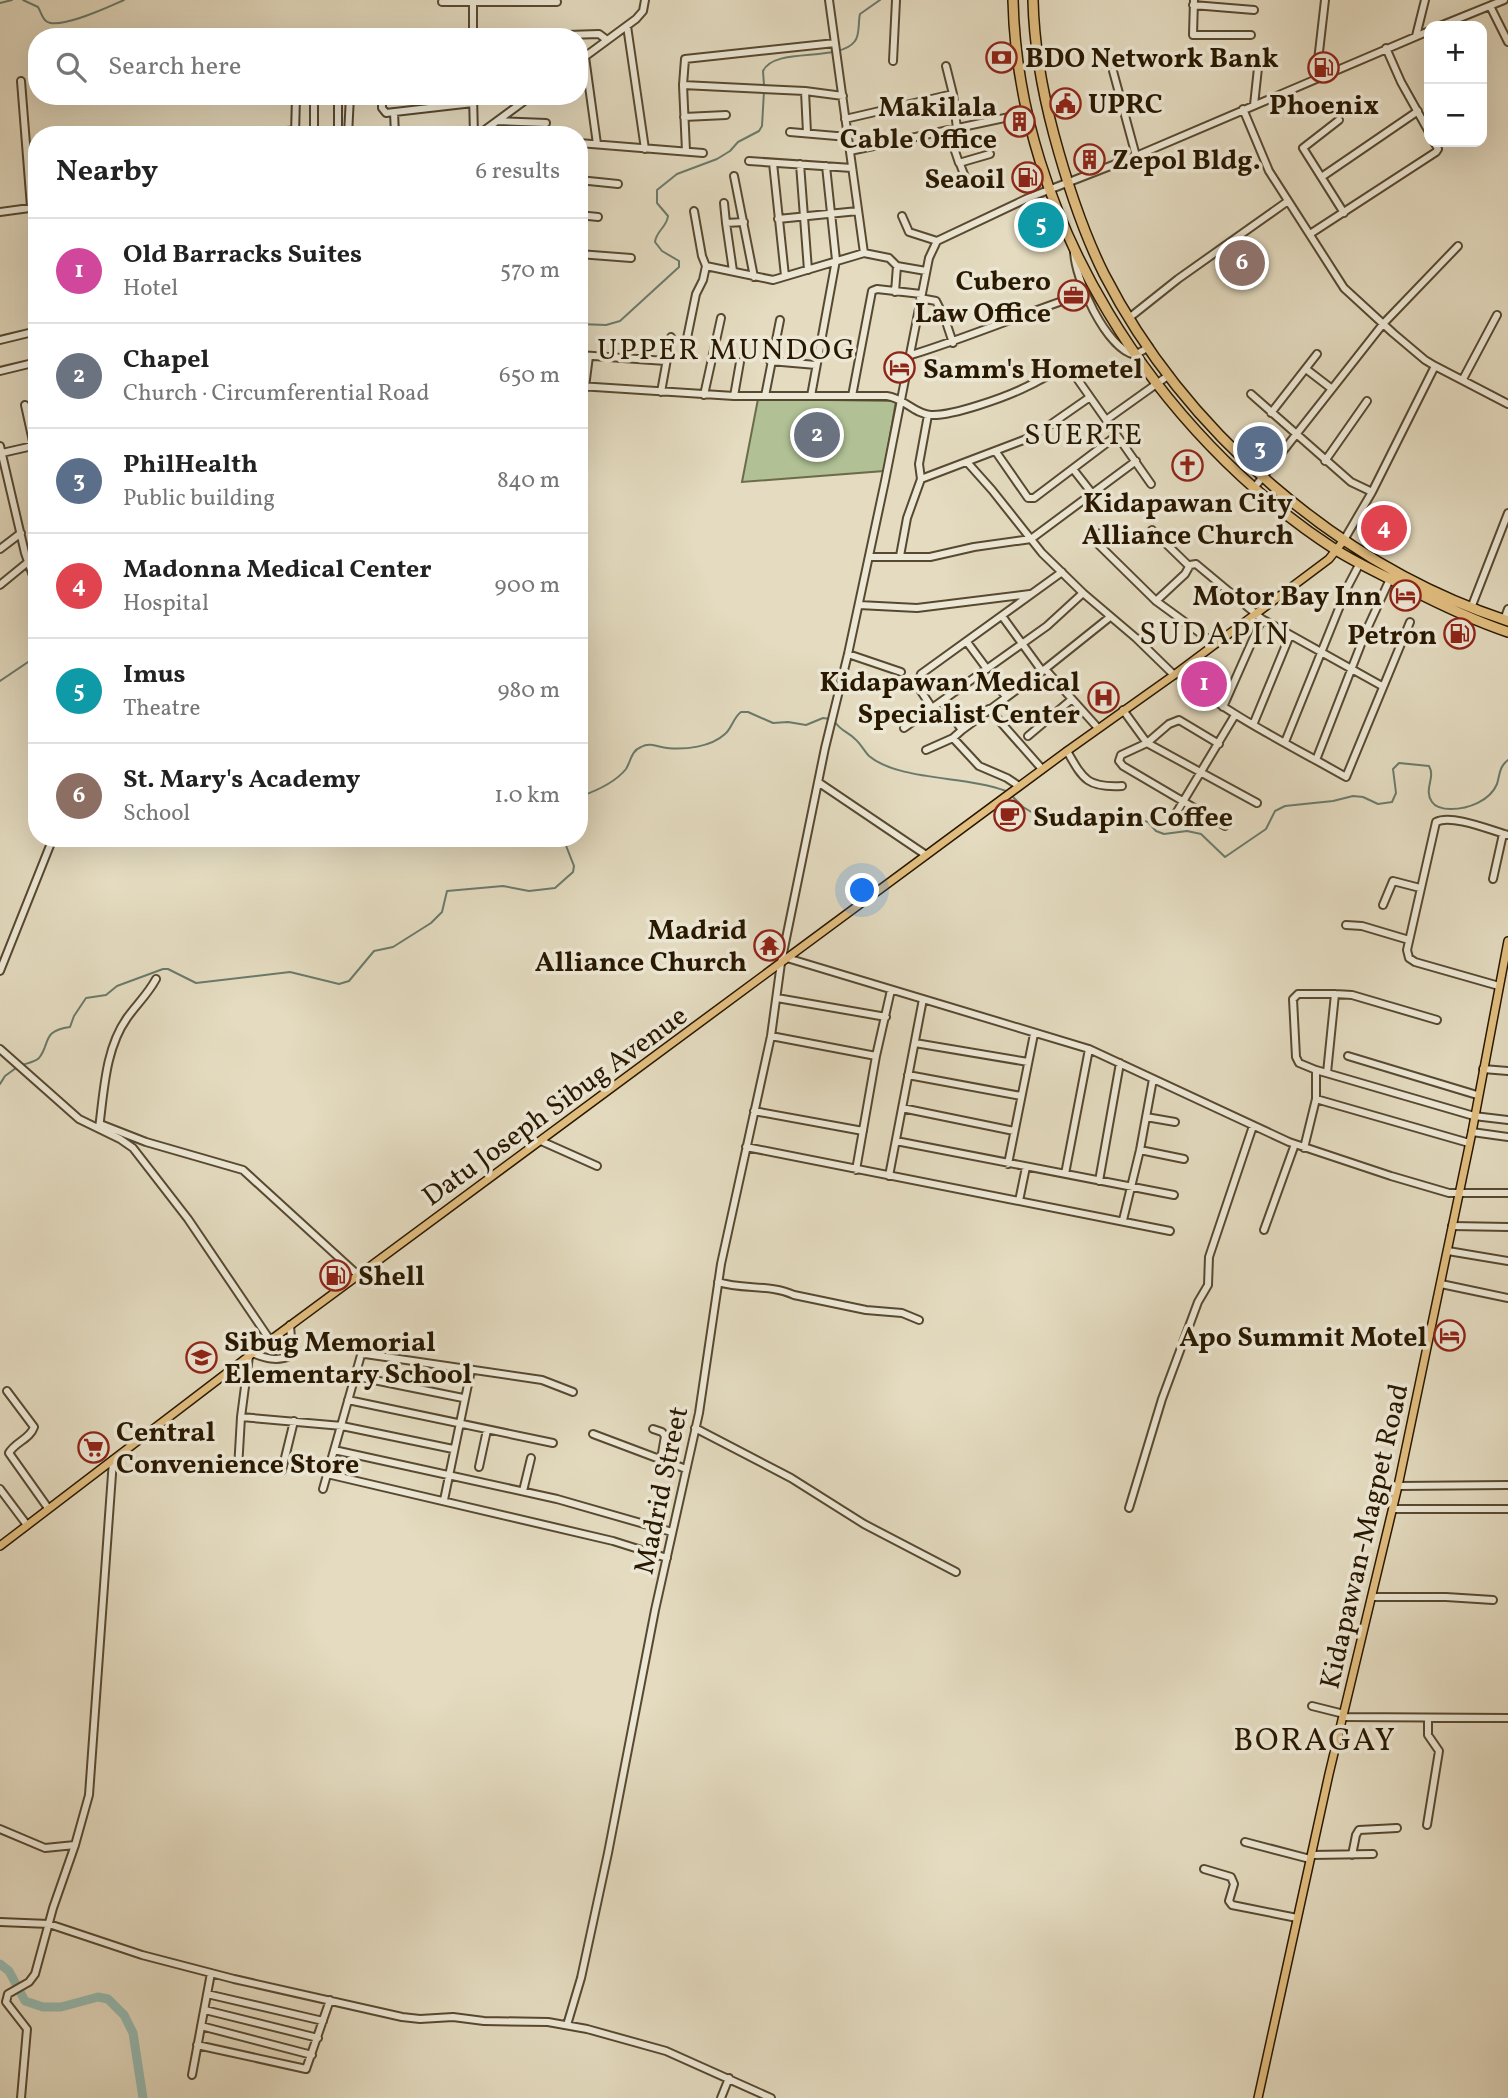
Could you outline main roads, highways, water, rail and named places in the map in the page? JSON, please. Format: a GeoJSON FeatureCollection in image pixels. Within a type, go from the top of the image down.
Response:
{"type":"FeatureCollection","features":[{"type":"Feature","properties":{"kind":"highway"},"geometry":{"type":"LineString","coordinates":[[1013,0],[1018,67],[1050,190],[1074,248],[1102,304],[1157,384],[1217,453],[1254,488],[1337,551],[1390,579],[1486,619],[1506,621]]}},
{"type":"Feature","properties":{"kind":"highway"},"geometry":{"type":"LineString","coordinates":[[1033,0],[1038,65],[1067,183],[1088,241],[1129,318],[1169,375],[1227,443],[1262,477],[1344,540],[1411,579],[1471,608],[1508,632]]}},
{"type":"Feature","properties":{"kind":"highway"},"geometry":{"type":"LineString","coordinates":[[1018,67],[1038,65]]}},
{"type":"Feature","properties":{"kind":"main road","name":"Datu Joseph Sibug Avenue"},"geometry":{"type":"LineString","coordinates":[[0,1546],[250,1354],[1042,769],[1176,674],[1337,551],[1344,540]]}},
{"type":"Feature","properties":{"kind":"main road","name":"Kidapawan-Magpet Road"},"geometry":{"type":"LineString","coordinates":[[1258,2098],[1297,1918],[1398,1486],[1448,1251],[1508,941]]}},
{"type":"Feature","properties":{"kind":"waterway"},"geometry":{"type":"LineString","coordinates":[[0,3],[12,0]]}},
{"type":"Feature","properties":{"kind":"waterway"},"geometry":{"type":"LineString","coordinates":[[23,0],[38,7],[45,20],[52,23],[72,20],[124,0]]}},
{"type":"Feature","properties":{"kind":"waterway"},"geometry":{"type":"LineString","coordinates":[[764,85],[763,71],[770,63],[793,56],[822,54],[847,48],[857,38],[860,14],[880,0]]}},
{"type":"Feature","properties":{"kind":"waterway"},"geometry":{"type":"LineString","coordinates":[[588,324],[606,325],[620,321],[679,267],[679,261],[662,251],[655,242],[668,216],[657,203],[657,190],[677,174],[717,159],[738,142],[759,131],[762,126],[764,91]]}},
{"type":"Feature","properties":{"kind":"waterway"},"geometry":{"type":"LineString","coordinates":[[0,681],[28,662]]}},
{"type":"Feature","properties":{"kind":"waterway"},"geometry":{"type":"LineString","coordinates":[[588,793],[616,778],[626,769],[635,751],[641,747],[651,745],[682,748],[705,745],[725,734],[741,712],[748,712],[773,723],[806,725],[823,718],[830,719]]}},
{"type":"Feature","properties":{"kind":"waterway"},"geometry":{"type":"LineString","coordinates":[[835,722],[857,741],[869,756],[882,764],[916,774],[1006,791]]}},
{"type":"Feature","properties":{"kind":"waterway"},"geometry":{"type":"LineString","coordinates":[[1013,797],[1038,816],[1067,816],[1101,825],[1140,820],[1148,822],[1156,831],[1164,834],[1187,831],[1201,834],[1225,857],[1266,829],[1275,811],[1285,806],[1353,796],[1378,804],[1392,802],[1396,793],[1393,769],[1399,763],[1429,766],[1429,793],[1432,802],[1438,807],[1451,809],[1471,806],[1489,795],[1497,784],[1501,768],[1508,760]]}},
{"type":"Feature","properties":{"kind":"waterway"},"geometry":{"type":"LineString","coordinates":[[22,1065],[39,1058],[48,1038],[55,1031],[70,1027],[86,998],[106,995],[117,986],[163,969],[196,983],[290,972],[339,984],[349,981],[374,951],[393,947],[431,923],[442,912],[447,891],[503,886],[529,891],[555,888],[573,872],[574,866],[567,847]]}},
{"type":"Feature","properties":{"kind":"waterway"},"geometry":{"type":"LineString","coordinates":[[0,1084],[5,1076],[16,1068]]}},
{"type":"Feature","properties":{"kind":"waterway"},"geometry":{"type":"LineString","coordinates":[[0,1964],[9,1971],[25,2001],[43,2007],[61,2007],[98,1997],[108,1999],[124,2015],[133,2033],[143,2098]]}},
{"type":"Feature","properties":{"kind":"place","name":"BDO Network Bank"},"geometry":{"type":"Point","coordinates":[1002,57]}},
{"type":"Feature","properties":{"kind":"place","name":"Phoenix"},"geometry":{"type":"Point","coordinates":[1324,67]}},
{"type":"Feature","properties":{"kind":"place","name":"UPRC"},"geometry":{"type":"Point","coordinates":[1065,103]}},
{"type":"Feature","properties":{"kind":"place","name":"Makilala Cable Office"},"geometry":{"type":"Point","coordinates":[1020,122]}},
{"type":"Feature","properties":{"kind":"place","name":"Zepol Bldg."},"geometry":{"type":"Point","coordinates":[1089,159]}},
{"type":"Feature","properties":{"kind":"place","name":"Seaoil"},"geometry":{"type":"Point","coordinates":[1028,178]}},
{"type":"Feature","properties":{"kind":"place","name":"Imus"},"geometry":{"type":"Point","coordinates":[1041,225]}},
{"type":"Feature","properties":{"kind":"place","name":"St. Mary's Academy"},"geometry":{"type":"Point","coordinates":[1242,263]}},
{"type":"Feature","properties":{"kind":"place","name":"Cubero Law Office"},"geometry":{"type":"Point","coordinates":[1074,296]}},
{"type":"Feature","properties":{"kind":"place","name":"Samm's Hometel"},"geometry":{"type":"Point","coordinates":[900,368]}},
{"type":"Feature","properties":{"kind":"place","name":"Chapel"},"geometry":{"type":"Point","coordinates":[817,435]}},
{"type":"Feature","properties":{"kind":"place","name":"PhilHealth"},"geometry":{"type":"Point","coordinates":[1260,449]}},
{"type":"Feature","properties":{"kind":"place","name":"Kidapawan City Alliance Church"},"geometry":{"type":"Point","coordinates":[1188,465]}},
{"type":"Feature","properties":{"kind":"place","name":"Madonna Medical Center"},"geometry":{"type":"Point","coordinates":[1384,528]}},
{"type":"Feature","properties":{"kind":"place","name":"Motor Bay Inn"},"geometry":{"type":"Point","coordinates":[1405,595]}},
{"type":"Feature","properties":{"kind":"place","name":"Petron"},"geometry":{"type":"Point","coordinates":[1460,634]}},
{"type":"Feature","properties":{"kind":"place","name":"Old Barracks Suites"},"geometry":{"type":"Point","coordinates":[1204,684]}},
{"type":"Feature","properties":{"kind":"place","name":"Kidapawan Medical Specialist Center"},"geometry":{"type":"Point","coordinates":[1103,697]}},
{"type":"Feature","properties":{"kind":"place","name":"Sudapin Coffee"},"geometry":{"type":"Point","coordinates":[1010,816]}},
{"type":"Feature","properties":{"kind":"place","name":"Madrid Alliance Church"},"geometry":{"type":"Point","coordinates":[770,945]}},
{"type":"Feature","properties":{"kind":"place","name":"Shell"},"geometry":{"type":"Point","coordinates":[335,1275]}},
{"type":"Feature","properties":{"kind":"place","name":"Apo Summit Motel"},"geometry":{"type":"Point","coordinates":[1450,1336]}},
{"type":"Feature","properties":{"kind":"place","name":"Sibug Memorial Elementary School"},"geometry":{"type":"Point","coordinates":[201,1357]}},
{"type":"Feature","properties":{"kind":"place","name":"Central Convenience Store"},"geometry":{"type":"Point","coordinates":[93,1447]}},
{"type":"Feature","properties":{"kind":"district","name":"UPPER MUNDOG"},"geometry":{"type":"Point","coordinates":[727,349]}},
{"type":"Feature","properties":{"kind":"district","name":"SUERTE"},"geometry":{"type":"Point","coordinates":[1084,434]}},
{"type":"Feature","properties":{"kind":"district","name":"SUDAPIN"},"geometry":{"type":"Point","coordinates":[1215,633]}},
{"type":"Feature","properties":{"kind":"district","name":"BORAGAY"},"geometry":{"type":"Point","coordinates":[1315,1739]}}]}
